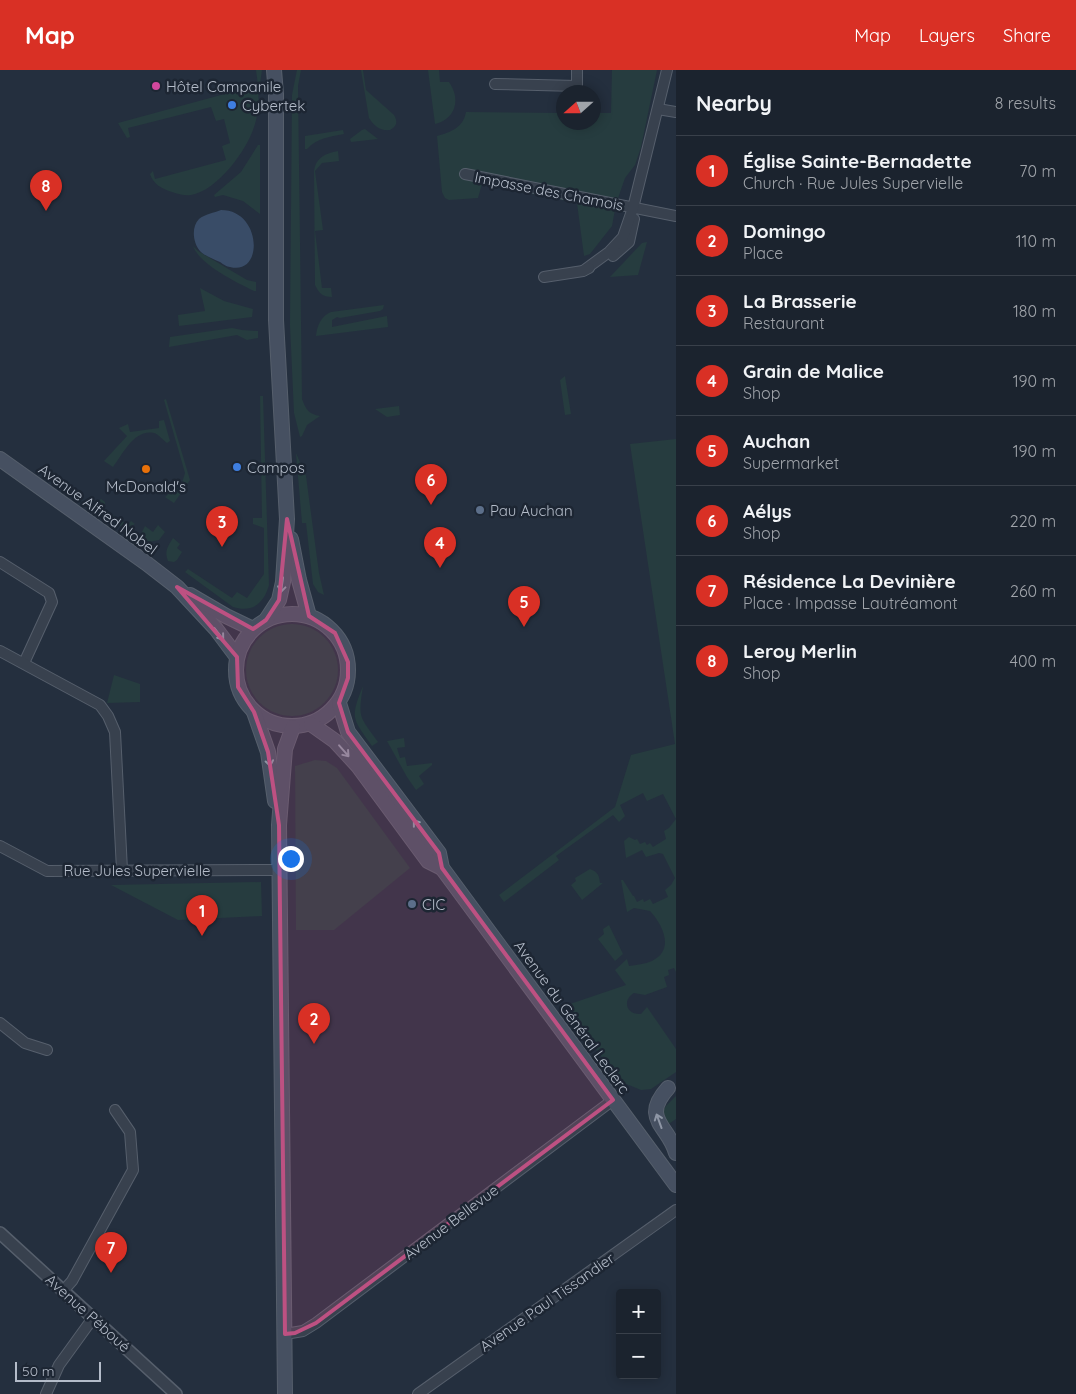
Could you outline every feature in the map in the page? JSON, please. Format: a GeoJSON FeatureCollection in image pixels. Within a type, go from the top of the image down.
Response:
{"type":"FeatureCollection","features":[{"type":"Feature","properties":{"kind":"main road"},"geometry":{"type":"LineString","coordinates":[[266,620],[280,600],[287,519],[276,320],[276,73]]}},
{"type":"Feature","properties":{"kind":"main road","name":"Avenue Alfred Nobel"},"geometry":{"type":"LineString","coordinates":[[0,459],[177,586],[226,616],[254,629]]}},
{"type":"Feature","properties":{"kind":"main road"},"geometry":{"type":"LineString","coordinates":[[287,519],[299,580],[309,616]]}},
{"type":"Feature","properties":{"kind":"main road","name":"Avenue Alfred Nobel"},"geometry":{"type":"LineString","coordinates":[[177,586],[237,657]]}},
{"type":"Feature","properties":{"kind":"main road"},"geometry":{"type":"LineString","coordinates":[[295,613],[309,616],[324,623],[335,633],[344,647],[348,662],[348,678],[345,691],[339,702],[326,715],[311,724],[293,727],[279,725],[266,720],[254,712],[245,701],[238,687],[237,657],[243,642],[254,629],[266,620],[280,615],[295,613]]}},
{"type":"Feature","properties":{"kind":"main road","name":"Avenue du Général Leclerc"},"geometry":{"type":"LineString","coordinates":[[339,702],[348,732],[439,853],[442,868],[676,1185]]}},
{"type":"Feature","properties":{"kind":"main road"},"geometry":{"type":"LineString","coordinates":[[254,712],[268,752],[279,825]]}},
{"type":"Feature","properties":{"kind":"main road","name":"Avenue du Général Leclerc"},"geometry":{"type":"LineString","coordinates":[[311,724],[335,741],[372,785],[428,861],[442,868]]}},
{"type":"Feature","properties":{"kind":"main road"},"geometry":{"type":"LineString","coordinates":[[285,1394],[279,825],[284,749],[293,727]]}},
{"type":"Feature","properties":{"kind":"main road"},"geometry":{"type":"LineString","coordinates":[[668,1088],[659,1100],[656,1111],[659,1124],[676,1153]]}},
{"type":"Feature","properties":{"kind":"street"},"geometry":{"type":"LineString","coordinates":[[495,84],[577,86],[576,70]]}},
{"type":"Feature","properties":{"kind":"street"},"geometry":{"type":"LineString","coordinates":[[544,277],[583,271],[609,252],[623,237],[633,208],[667,70]]}},
{"type":"Feature","properties":{"kind":"street"},"geometry":{"type":"LineString","coordinates":[[658,109],[676,112]]}},
{"type":"Feature","properties":{"kind":"street","name":"Impasse des Chamois"},"geometry":{"type":"LineString","coordinates":[[465,174],[676,216]]}},
{"type":"Feature","properties":{"kind":"street"},"geometry":{"type":"LineString","coordinates":[[0,562],[49,593],[52,602],[24,664]]}},
{"type":"Feature","properties":{"kind":"street"},"geometry":{"type":"LineString","coordinates":[[0,651],[100,705],[108,716],[115,732],[122,870]]}},
{"type":"Feature","properties":{"kind":"street","name":"Rue Jules Supervielle"},"geometry":{"type":"LineString","coordinates":[[0,846],[47,871],[279,870]]}},
{"type":"Feature","properties":{"kind":"street"},"geometry":{"type":"LineString","coordinates":[[0,1023],[25,1043],[47,1050]]}},
{"type":"Feature","properties":{"kind":"street","name":"Avenue Bellevue"},"geometry":{"type":"LineString","coordinates":[[285,1334],[303,1331],[316,1323],[613,1100]]}},
{"type":"Feature","properties":{"kind":"street"},"geometry":{"type":"LineString","coordinates":[[63,1291],[72,1281],[133,1170],[130,1132],[115,1110]]}},
{"type":"Feature","properties":{"kind":"street","name":"Avenue Paul Tissandier"},"geometry":{"type":"LineString","coordinates":[[418,1394],[676,1210]]}},
{"type":"Feature","properties":{"kind":"street","name":"Avenue Péboué"},"geometry":{"type":"LineString","coordinates":[[0,1233],[176,1394]]}},
{"type":"Feature","properties":{"kind":"street"},"geometry":{"type":"LineString","coordinates":[[46,1394],[58,1365],[93,1318]]}},
{"type":"Feature","properties":{"kind":"highlighted area"},"geometry":{"type":"Polygon","coordinates":[[[287,519],[309,616],[335,633],[348,662],[348,678],[339,703],[348,732],[439,853],[442,868],[613,1100],[316,1323],[295,1333],[285,1334],[279,825],[268,752],[254,712],[238,687],[237,657],[177,587],[253,629],[266,620],[279,600],[287,519]]]}},
{"type":"Feature","properties":{"kind":"green space"},"geometry":{"type":"Polygon","coordinates":[[[256,70],[262,70],[260,84],[258,85],[256,70]]]}},
{"type":"Feature","properties":{"kind":"green space"},"geometry":{"type":"Polygon","coordinates":[[[297,70],[301,70],[298,86],[302,399],[308,411],[320,416],[307,425],[300,437],[294,413],[290,325],[292,95],[297,70]]]}},
{"type":"Feature","properties":{"kind":"green space"},"geometry":{"type":"Polygon","coordinates":[[[361,70],[363,70],[366,90],[395,117],[396,124],[390,130],[383,130],[369,118],[361,70]]]}},
{"type":"Feature","properties":{"kind":"green space"},"geometry":{"type":"Polygon","coordinates":[[[428,70],[439,70],[440,82],[449,82],[455,95],[452,113],[448,118],[435,124],[428,70]]]}},
{"type":"Feature","properties":{"kind":"green space"},"geometry":{"type":"Polygon","coordinates":[[[612,70],[657,70],[641,147],[635,165],[625,178],[616,204],[612,226],[590,254],[584,256],[577,203],[482,184],[478,198],[449,200],[445,198],[442,192],[437,136],[456,129],[462,122],[466,112],[556,113],[556,130],[601,130],[601,113],[611,113],[612,70]]]}},
{"type":"Feature","properties":{"kind":"green space"},"geometry":{"type":"Polygon","coordinates":[[[258,85],[257,117],[245,147],[221,178],[201,192],[191,195],[179,194],[161,188],[153,181],[150,174],[153,171],[155,179],[226,160],[222,146],[230,143],[224,119],[216,121],[211,107],[128,128],[130,137],[127,138],[118,123],[258,85]]]}},
{"type":"Feature","properties":{"kind":"green space"},"geometry":{"type":"Polygon","coordinates":[[[365,129],[378,139],[351,142],[350,139],[365,129]]]}},
{"type":"Feature","properties":{"kind":"green space"},"geometry":{"type":"Polygon","coordinates":[[[343,130],[344,134],[319,140],[305,149],[305,136],[343,130]]]}},
{"type":"Feature","properties":{"kind":"green space"},"geometry":{"type":"Polygon","coordinates":[[[258,145],[260,145],[260,214],[243,201],[223,195],[215,197],[214,195],[241,172],[258,145]]]}},
{"type":"Feature","properties":{"kind":"green space"},"geometry":{"type":"Polygon","coordinates":[[[338,151],[339,161],[322,163],[315,171],[323,230],[315,231],[322,288],[331,288],[332,297],[321,294],[315,285],[314,172],[316,163],[322,157],[338,151]]]}},
{"type":"Feature","properties":{"kind":"green space"},"geometry":{"type":"Polygon","coordinates":[[[647,242],[638,275],[610,277],[642,243],[647,242]]]}},
{"type":"Feature","properties":{"kind":"green space"},"geometry":{"type":"Polygon","coordinates":[[[193,246],[198,251],[247,280],[256,282],[256,291],[229,278],[211,266],[203,260],[193,246]]]}},
{"type":"Feature","properties":{"kind":"green space"},"geometry":{"type":"Polygon","coordinates":[[[200,288],[224,301],[253,309],[252,317],[179,326],[178,315],[205,311],[200,288]]]}},
{"type":"Feature","properties":{"kind":"green space"},"geometry":{"type":"Polygon","coordinates":[[[384,305],[380,311],[337,317],[332,320],[332,327],[387,316],[388,327],[316,336],[320,322],[331,312],[384,305]]]}},
{"type":"Feature","properties":{"kind":"green space"},"geometry":{"type":"Polygon","coordinates":[[[232,328],[258,331],[258,338],[247,340],[237,335],[169,347],[170,337],[232,328]]]}},
{"type":"Feature","properties":{"kind":"green space"},"geometry":{"type":"Polygon","coordinates":[[[565,376],[571,414],[565,415],[560,380],[565,376]]]}},
{"type":"Feature","properties":{"kind":"green space"},"geometry":{"type":"Polygon","coordinates":[[[260,396],[263,396],[269,585],[264,597],[257,605],[240,609],[233,607],[185,572],[188,569],[232,598],[237,592],[247,598],[264,574],[264,528],[253,524],[253,518],[262,518],[260,396]]]}},
{"type":"Feature","properties":{"kind":"green space"},"geometry":{"type":"Polygon","coordinates":[[[166,399],[190,480],[174,503],[165,497],[182,483],[185,473],[164,400],[166,399]]]}},
{"type":"Feature","properties":{"kind":"green space"},"geometry":{"type":"Polygon","coordinates":[[[399,406],[400,415],[387,417],[375,409],[399,406]]]}},
{"type":"Feature","properties":{"kind":"green space"},"geometry":{"type":"Polygon","coordinates":[[[164,420],[170,441],[167,443],[154,433],[147,433],[135,439],[125,449],[113,467],[104,461],[127,436],[119,428],[128,424],[130,432],[159,428],[159,421],[164,420]]]}},
{"type":"Feature","properties":{"kind":"green space"},"geometry":{"type":"Polygon","coordinates":[[[676,439],[676,819],[663,794],[647,801],[643,793],[620,805],[625,816],[619,822],[613,815],[556,856],[559,860],[504,902],[499,895],[615,807],[631,755],[675,744],[630,444],[676,439]]]}},
{"type":"Feature","properties":{"kind":"green space"},"geometry":{"type":"Polygon","coordinates":[[[296,453],[306,476],[319,573],[324,595],[318,592],[313,584],[306,523],[302,523],[296,453]]]}},
{"type":"Feature","properties":{"kind":"green space"},"geometry":{"type":"Polygon","coordinates":[[[101,499],[105,502],[105,510],[128,525],[131,521],[135,524],[125,529],[95,508],[93,506],[101,499]]]}},
{"type":"Feature","properties":{"kind":"green space"},"geometry":{"type":"Polygon","coordinates":[[[158,525],[165,532],[159,540],[148,542],[141,537],[145,526],[153,532],[158,525]]]}},
{"type":"Feature","properties":{"kind":"green space"},"geometry":{"type":"Polygon","coordinates":[[[173,538],[180,544],[177,548],[182,552],[174,562],[168,561],[166,554],[173,538]]]}},
{"type":"Feature","properties":{"kind":"green space"},"geometry":{"type":"Polygon","coordinates":[[[292,624],[310,628],[324,638],[334,652],[338,670],[334,688],[324,702],[310,712],[292,716],[274,712],[260,702],[250,688],[246,670],[250,652],[260,638],[274,628],[292,624]]]}},
{"type":"Feature","properties":{"kind":"green space"},"geometry":{"type":"Polygon","coordinates":[[[114,675],[140,684],[140,702],[107,703],[114,675]]]}},
{"type":"Feature","properties":{"kind":"green space"},"geometry":{"type":"Polygon","coordinates":[[[363,686],[362,716],[378,742],[372,746],[355,718],[356,705],[363,686]]]}},
{"type":"Feature","properties":{"kind":"green space"},"geometry":{"type":"Polygon","coordinates":[[[404,738],[405,747],[397,748],[400,758],[405,757],[407,766],[432,763],[419,776],[424,784],[416,790],[387,741],[404,738]]]}},
{"type":"Feature","properties":{"kind":"green space"},"geometry":{"type":"Polygon","coordinates":[[[315,760],[326,761],[337,768],[410,868],[334,930],[296,930],[295,766],[315,760]]]}},
{"type":"Feature","properties":{"kind":"green space"},"geometry":{"type":"Polygon","coordinates":[[[676,819],[676,972],[674,968],[668,970],[669,975],[664,977],[667,987],[645,995],[634,993],[628,999],[627,1006],[629,1010],[636,1014],[641,1014],[647,1007],[676,1049],[676,1072],[651,1089],[641,1090],[619,1080],[572,1017],[574,1014],[567,1005],[626,985],[615,970],[627,959],[629,966],[643,964],[652,961],[663,951],[665,944],[662,930],[650,911],[634,908],[627,912],[621,880],[623,880],[637,902],[643,899],[644,902],[650,899],[653,904],[668,897],[665,890],[675,878],[663,854],[659,853],[646,857],[642,850],[626,858],[624,841],[629,837],[637,839],[640,844],[645,842],[647,845],[650,843],[653,847],[666,839],[664,831],[676,819]]]}},
{"type":"Feature","properties":{"kind":"green space"},"geometry":{"type":"Polygon","coordinates":[[[590,869],[599,876],[600,883],[603,883],[582,900],[571,885],[576,881],[575,878],[590,869]]]}},
{"type":"Feature","properties":{"kind":"green space"},"geometry":{"type":"Polygon","coordinates":[[[261,882],[262,916],[178,920],[111,885],[261,882]]]}},
{"type":"Feature","properties":{"kind":"green space"},"geometry":{"type":"Polygon","coordinates":[[[609,925],[623,954],[615,961],[598,939],[604,934],[603,929],[609,925]]]}},
{"type":"Feature","properties":{"kind":"green space"},"geometry":{"type":"Polygon","coordinates":[[[676,1096],[676,1119],[667,1125],[662,1112],[676,1096]]]}},
{"type":"Feature","properties":{"kind":"water"},"geometry":{"type":"Polygon","coordinates":[[[221,210],[235,213],[244,220],[251,230],[254,242],[253,253],[249,262],[241,267],[230,267],[209,257],[200,251],[196,244],[194,231],[196,222],[204,216],[221,210]]]}},
{"type":"Feature","properties":{"kind":"place","name":"Hôtel Campanile"},"geometry":{"type":"Point","coordinates":[156,86]}},
{"type":"Feature","properties":{"kind":"place","name":"Cybertek"},"geometry":{"type":"Point","coordinates":[232,105]}},
{"type":"Feature","properties":{"kind":"place","name":"Leroy Merlin"},"geometry":{"type":"Point","coordinates":[46,211]}},
{"type":"Feature","properties":{"kind":"place","name":"Campos"},"geometry":{"type":"Point","coordinates":[237,467]}},
{"type":"Feature","properties":{"kind":"place","name":"McDonald's"},"geometry":{"type":"Point","coordinates":[146,469]}},
{"type":"Feature","properties":{"kind":"place","name":"Aélys"},"geometry":{"type":"Point","coordinates":[431,505]}},
{"type":"Feature","properties":{"kind":"place","name":"Pau Auchan"},"geometry":{"type":"Point","coordinates":[480,510]}},
{"type":"Feature","properties":{"kind":"place","name":"La Brasserie"},"geometry":{"type":"Point","coordinates":[222,547]}},
{"type":"Feature","properties":{"kind":"place","name":"Grain de Malice"},"geometry":{"type":"Point","coordinates":[440,568]}},
{"type":"Feature","properties":{"kind":"place","name":"Auchan"},"geometry":{"type":"Point","coordinates":[524,627]}},
{"type":"Feature","properties":{"kind":"place","name":"CIC"},"geometry":{"type":"Point","coordinates":[412,904]}},
{"type":"Feature","properties":{"kind":"place","name":"Église Sainte-Bernadette"},"geometry":{"type":"Point","coordinates":[202,936]}},
{"type":"Feature","properties":{"kind":"place","name":"Domingo"},"geometry":{"type":"Point","coordinates":[314,1044]}},
{"type":"Feature","properties":{"kind":"place","name":"Résidence La Devinière"},"geometry":{"type":"Point","coordinates":[111,1273]}}]}
